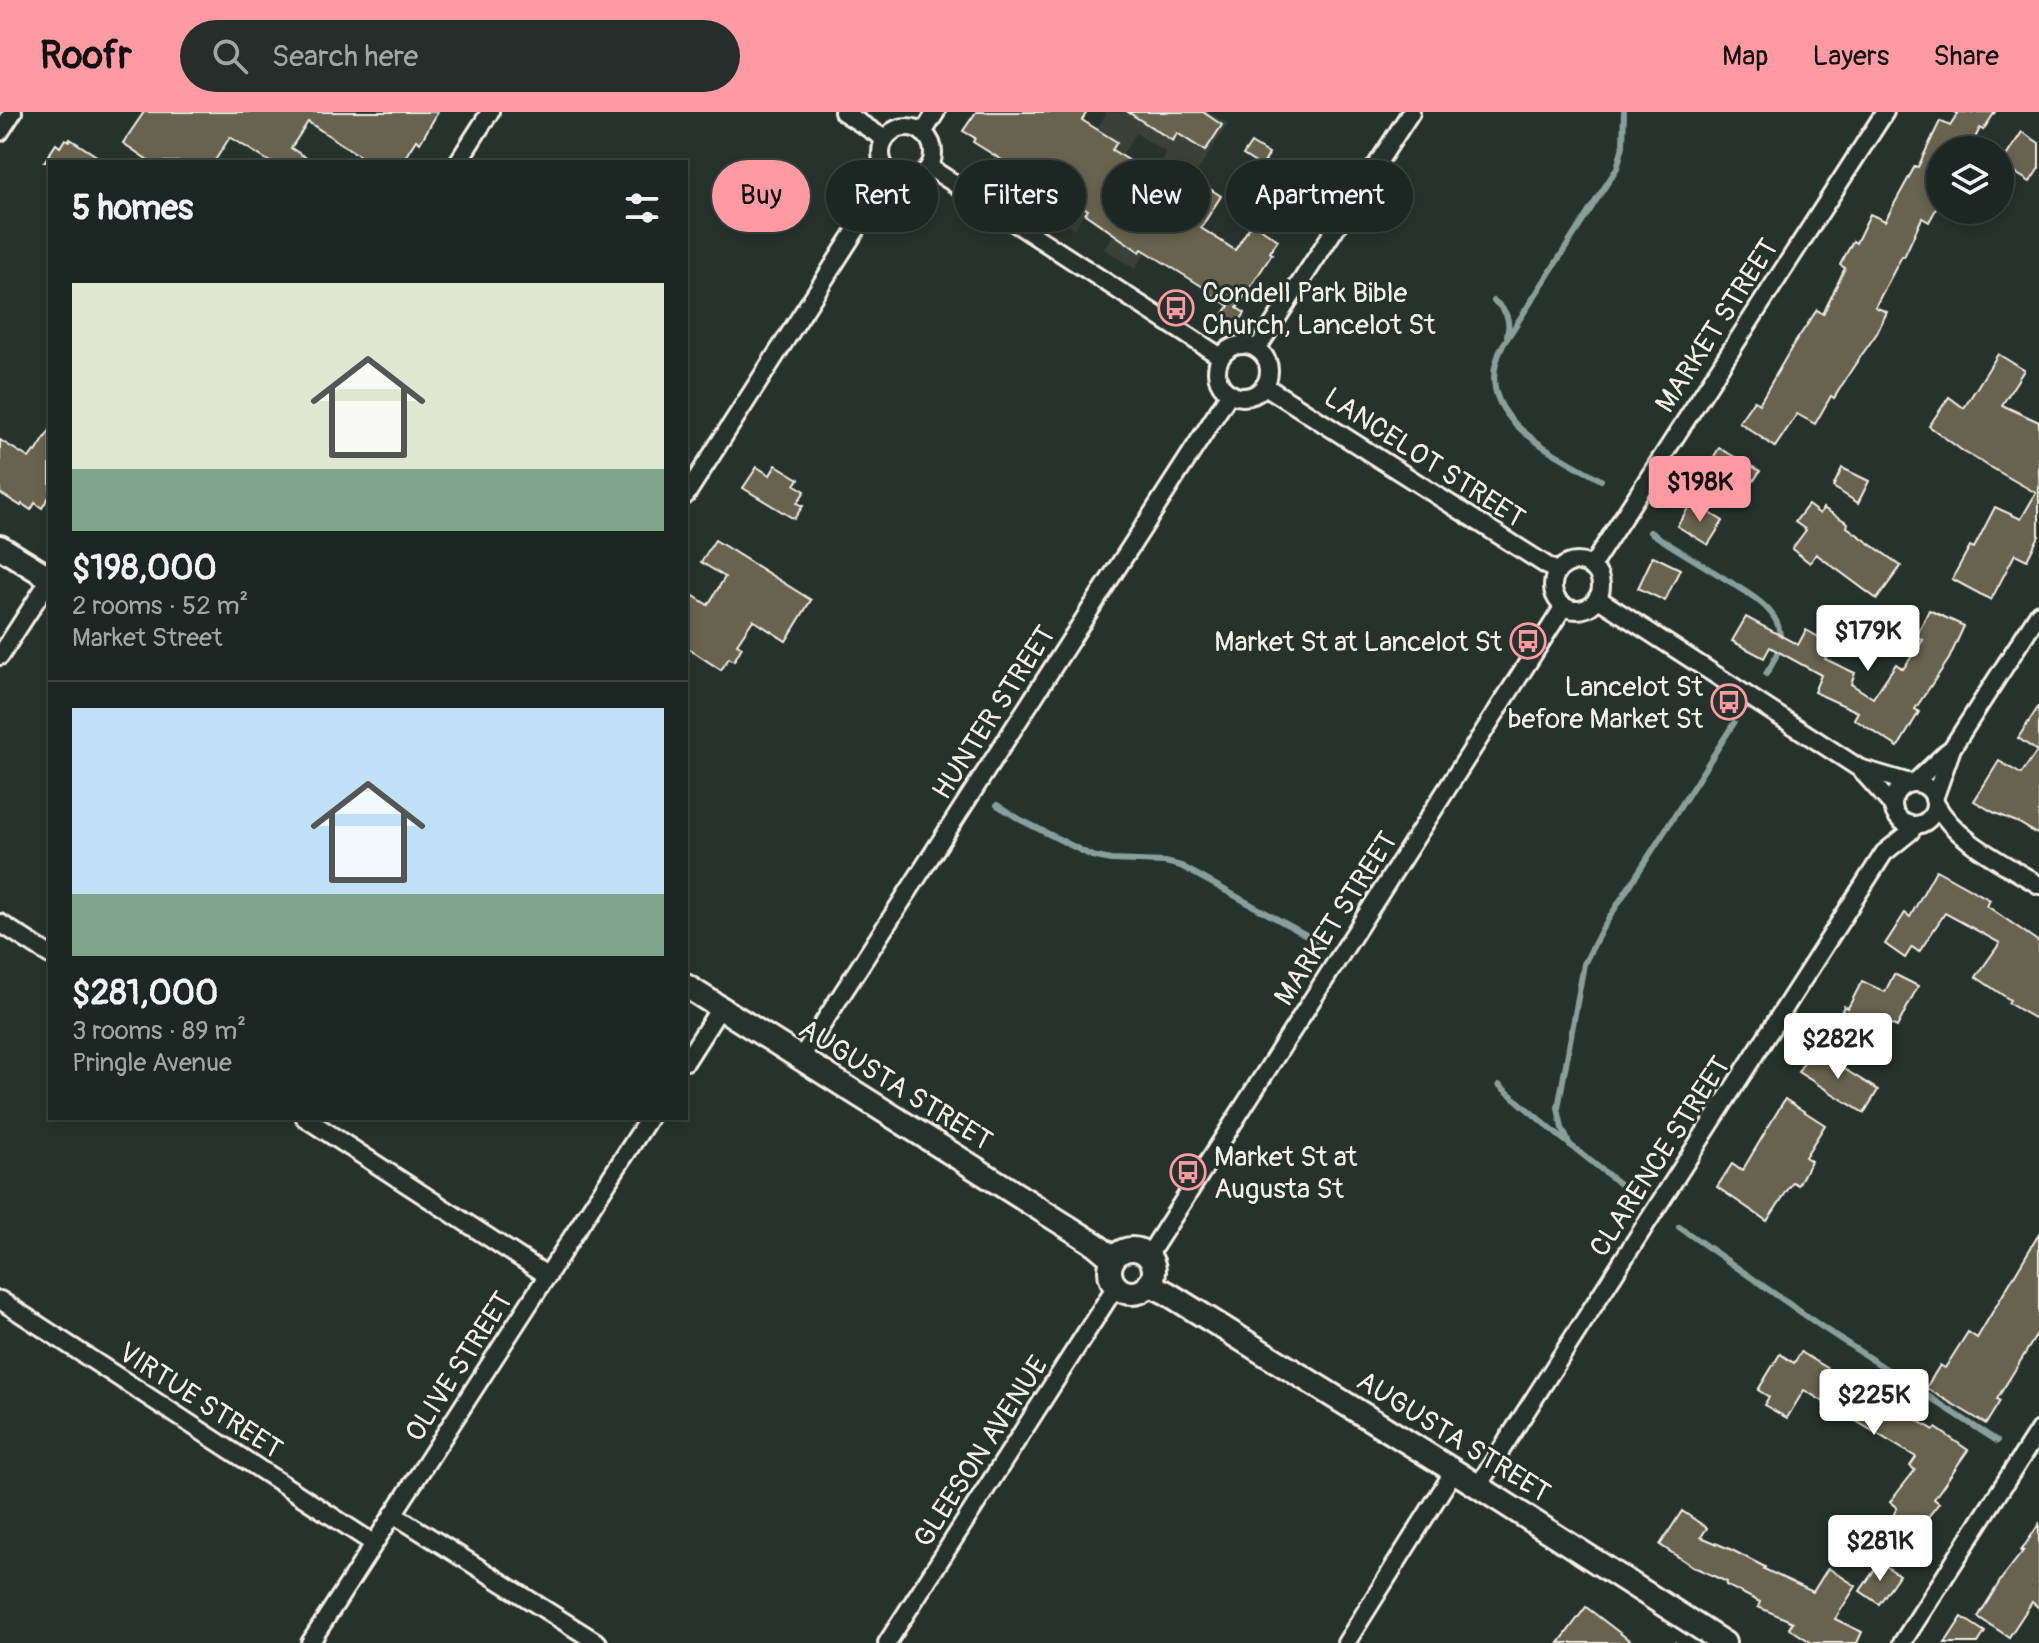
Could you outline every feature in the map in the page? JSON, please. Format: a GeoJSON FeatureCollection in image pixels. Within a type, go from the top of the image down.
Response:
{"type":"FeatureCollection","features":[{"type":"Feature","properties":{"kind":"street"},"geometry":{"type":"LineString","coordinates":[[0,132],[13,112]]}},
{"type":"Feature","properties":{"kind":"street"},"geometry":{"type":"LineString","coordinates":[[459,160],[490,112]]}},
{"type":"Feature","properties":{"kind":"street"},"geometry":{"type":"LineString","coordinates":[[843,112],[885,139]]}},
{"type":"Feature","properties":{"kind":"street"},"geometry":{"type":"LineString","coordinates":[[923,133],[936,112]]}},
{"type":"Feature","properties":{"kind":"street"},"geometry":{"type":"LineString","coordinates":[[1257,349],[1411,112]]}},
{"type":"Feature","properties":{"kind":"street","name":"MARKET STREET"},"geometry":{"type":"LineString","coordinates":[[1591,567],[1885,112]]}},
{"type":"Feature","properties":{"kind":"street"},"geometry":{"type":"LineString","coordinates":[[882,160],[885,139],[891,132],[907,127],[916,128],[928,138],[933,152],[931,160]]}},
{"type":"Feature","properties":{"kind":"street"},"geometry":{"type":"LineString","coordinates":[[938,173],[1221,357]]}},
{"type":"Feature","properties":{"kind":"street"},"geometry":{"type":"LineString","coordinates":[[688,492],[855,232]]}},
{"type":"Feature","properties":{"kind":"street"},"geometry":{"type":"LineString","coordinates":[[1242,345],[1257,349],[1264,354],[1270,370],[1265,386],[1245,397],[1230,393],[1219,380],[1221,357],[1242,345]]}},
{"type":"Feature","properties":{"kind":"street","name":"LANCELOT STREET"},"geometry":{"type":"LineString","coordinates":[[1265,386],[1557,572]]}},
{"type":"Feature","properties":{"kind":"street","name":"HUNTER STREET"},"geometry":{"type":"LineString","coordinates":[[800,1059],[1230,393]]}},
{"type":"Feature","properties":{"kind":"street"},"geometry":{"type":"LineString","coordinates":[[0,547],[48,578]]}},
{"type":"Feature","properties":{"kind":"street"},"geometry":{"type":"LineString","coordinates":[[1573,562],[1591,567],[1600,581],[1597,598],[1580,610],[1564,606],[1554,592],[1557,572],[1573,562]]}},
{"type":"Feature","properties":{"kind":"street"},"geometry":{"type":"LineString","coordinates":[[0,656],[48,582]]}},
{"type":"Feature","properties":{"kind":"street"},"geometry":{"type":"LineString","coordinates":[[1597,598],[1859,768],[1927,787],[1941,814],[1961,835],[2039,885]]}},
{"type":"Feature","properties":{"kind":"street","name":"MARKET STREET"},"geometry":{"type":"LineString","coordinates":[[1148,1256],[1564,606]]}},
{"type":"Feature","properties":{"kind":"street"},"geometry":{"type":"LineString","coordinates":[[1917,824],[1931,816],[1952,748],[2039,613]]}},
{"type":"Feature","properties":{"kind":"street"},"geometry":{"type":"LineString","coordinates":[[1894,809],[1896,792],[1912,783],[1952,748]]}},
{"type":"Feature","properties":{"kind":"street"},"geometry":{"type":"LineString","coordinates":[[1859,768],[1902,821],[1961,835]]}},
{"type":"Feature","properties":{"kind":"street","name":"CLARENCE STREET"},"geometry":{"type":"LineString","coordinates":[[1884,853],[1894,809]]}},
{"type":"Feature","properties":{"kind":"street","name":"CLARENCE STREET"},"geometry":{"type":"LineString","coordinates":[[1478,1486],[1884,853],[1917,824]]}},
{"type":"Feature","properties":{"kind":"street"},"geometry":{"type":"LineString","coordinates":[[0,923],[48,954]]}},
{"type":"Feature","properties":{"kind":"street","name":"AUGUSTA STREET"},"geometry":{"type":"LineString","coordinates":[[688,987],[1095,1244],[1113,1259]]}},
{"type":"Feature","properties":{"kind":"street"},"geometry":{"type":"LineString","coordinates":[[688,1058],[720,1008]]}},
{"type":"Feature","properties":{"kind":"street"},"geometry":{"type":"LineString","coordinates":[[308,1120],[548,1276]]}},
{"type":"Feature","properties":{"kind":"street","name":"OLIVE STREET"},"geometry":{"type":"LineString","coordinates":[[310,1643],[648,1120]]}},
{"type":"Feature","properties":{"kind":"street"},"geometry":{"type":"LineString","coordinates":[[1127,1249],[1138,1250],[1148,1256],[1154,1270],[1149,1284],[1130,1293],[1116,1286],[1110,1276],[1113,1259],[1127,1249]]}},
{"type":"Feature","properties":{"kind":"street","name":"AUGUSTA STREET"},"geometry":{"type":"LineString","coordinates":[[1149,1284],[1478,1486],[1713,1640]]}},
{"type":"Feature","properties":{"kind":"street","name":"GLEESON AVENUE"},"geometry":{"type":"LineString","coordinates":[[887,1643],[1116,1286]]}},
{"type":"Feature","properties":{"kind":"street","name":"VIRTUE STREET"},"geometry":{"type":"LineString","coordinates":[[0,1300],[373,1543]]}},
{"type":"Feature","properties":{"kind":"street"},"geometry":{"type":"LineString","coordinates":[[1902,1643],[2039,1430]]}},
{"type":"Feature","properties":{"kind":"street"},"geometry":{"type":"LineString","coordinates":[[1346,1643],[1454,1471]]}},
{"type":"Feature","properties":{"kind":"street"},"geometry":{"type":"LineString","coordinates":[[393,1514],[598,1643]]}},
{"type":"Feature","properties":{"kind":"shaded area"},"geometry":{"type":"Polygon","coordinates":[[[1104,112],[1209,112],[1228,124],[1205,160],[1161,160],[1166,153],[1136,133],[1119,160],[1102,160],[1102,186],[1086,210],[1086,160],[1076,160],[1106,114],[1104,112]]]}},
{"type":"Feature","properties":{"kind":"shaded area"},"geometry":{"type":"Polygon","coordinates":[[[1115,232],[1159,232],[1135,269],[1104,249],[1115,232]]]}},
{"type":"Feature","properties":{"kind":"building"},"geometry":{"type":"Polygon","coordinates":[[[144,112],[438,112],[420,143],[416,140],[403,160],[366,160],[308,122],[291,148],[310,160],[267,160],[230,137],[215,160],[148,160],[123,143],[144,112]]]}},
{"type":"Feature","properties":{"kind":"building"},"geometry":{"type":"Polygon","coordinates":[[[976,112],[1087,112],[1082,120],[1117,142],[1112,150],[1129,160],[1102,160],[1102,226],[1086,215],[1086,160],[1002,160],[973,142],[975,138],[963,131],[976,112]]]}},
{"type":"Feature","properties":{"kind":"building"},"geometry":{"type":"Polygon","coordinates":[[[1128,112],[1203,112],[1222,125],[1205,151],[1177,133],[1173,141],[1128,112]]]}},
{"type":"Feature","properties":{"kind":"building"},"geometry":{"type":"Polygon","coordinates":[[[1955,112],[1995,112],[1976,136],[1933,136],[1940,121],[1950,126],[1958,114],[1955,112]]]}},
{"type":"Feature","properties":{"kind":"building"},"geometry":{"type":"Polygon","coordinates":[[[2022,132],[2039,143],[2039,168],[2030,182],[2014,172],[2014,144],[2022,132]]]}},
{"type":"Feature","properties":{"kind":"building"},"geometry":{"type":"Polygon","coordinates":[[[65,139],[70,139],[103,160],[44,162],[56,144],[60,147],[65,139]]]}},
{"type":"Feature","properties":{"kind":"building"},"geometry":{"type":"Polygon","coordinates":[[[1251,143],[1269,154],[1266,160],[1251,160],[1243,155],[1251,143]]]}},
{"type":"Feature","properties":{"kind":"building"},"geometry":{"type":"Polygon","coordinates":[[[1926,150],[1926,220],[1922,218],[1875,307],[1887,312],[1877,333],[1834,398],[1831,396],[1815,424],[1797,414],[1775,447],[1739,422],[1754,400],[1759,404],[1817,310],[1823,314],[1845,268],[1840,265],[1853,241],[1856,243],[1870,214],[1885,221],[1915,166],[1918,167],[1926,150]]]}},
{"type":"Feature","properties":{"kind":"building"},"geometry":{"type":"Polygon","coordinates":[[[1210,189],[1221,196],[1210,214],[1210,189]]]}},
{"type":"Feature","properties":{"kind":"building"},"geometry":{"type":"Polygon","coordinates":[[[1111,232],[1207,232],[1235,250],[1246,232],[1266,232],[1278,240],[1237,308],[1245,313],[1234,330],[1219,321],[1229,306],[1142,249],[1140,252],[1111,232]]]}},
{"type":"Feature","properties":{"kind":"building"},"geometry":{"type":"Polygon","coordinates":[[[1998,354],[2024,370],[2002,405],[2039,422],[2039,536],[2027,560],[2015,554],[1991,600],[1952,579],[1970,546],[1974,548],[1995,507],[2021,519],[2036,493],[1964,452],[1929,426],[1949,397],[1964,408],[1998,354]]]}},
{"type":"Feature","properties":{"kind":"building"},"geometry":{"type":"Polygon","coordinates":[[[48,433],[48,498],[42,508],[35,503],[31,510],[0,493],[0,440],[29,458],[48,433]]]}},
{"type":"Feature","properties":{"kind":"building"},"geometry":{"type":"Polygon","coordinates":[[[1719,448],[1760,471],[1751,485],[1735,475],[1730,484],[1706,470],[1719,448]]]}},
{"type":"Feature","properties":{"kind":"building"},"geometry":{"type":"Polygon","coordinates":[[[776,465],[799,479],[795,485],[805,491],[797,503],[803,506],[794,519],[743,488],[757,467],[770,475],[776,465]]]}},
{"type":"Feature","properties":{"kind":"building"},"geometry":{"type":"Polygon","coordinates":[[[1842,468],[1869,481],[1858,503],[1833,487],[1842,468]]]}},
{"type":"Feature","properties":{"kind":"building"},"geometry":{"type":"Polygon","coordinates":[[[1692,502],[1723,521],[1708,545],[1677,526],[1692,502]]]}},
{"type":"Feature","properties":{"kind":"building"},"geometry":{"type":"Polygon","coordinates":[[[1808,505],[1820,514],[1823,508],[1848,523],[1847,527],[1901,566],[1877,599],[1816,554],[1810,563],[1792,549],[1806,530],[1795,522],[1808,505]]]}},
{"type":"Feature","properties":{"kind":"building"},"geometry":{"type":"Polygon","coordinates":[[[715,540],[811,600],[786,641],[753,620],[737,644],[742,647],[734,661],[729,658],[721,670],[688,648],[688,592],[708,605],[725,577],[701,562],[715,540]]]}},
{"type":"Feature","properties":{"kind":"building"},"geometry":{"type":"Polygon","coordinates":[[[1653,556],[1680,569],[1665,601],[1638,588],[1653,556]]]}},
{"type":"Feature","properties":{"kind":"building"},"geometry":{"type":"Polygon","coordinates":[[[1929,610],[1964,626],[1949,659],[1915,709],[1919,712],[1898,747],[1854,719],[1858,712],[1814,692],[1821,675],[1770,647],[1764,658],[1732,641],[1746,617],[1798,645],[1806,630],[1833,645],[1825,659],[1855,673],[1851,684],[1873,698],[1896,664],[1903,669],[1923,640],[1916,637],[1929,610]]]}},
{"type":"Feature","properties":{"kind":"building"},"geometry":{"type":"Polygon","coordinates":[[[2039,706],[2039,835],[1974,801],[1999,761],[2021,774],[2037,751],[2018,738],[2039,706]]]}},
{"type":"Feature","properties":{"kind":"building"},"geometry":{"type":"Polygon","coordinates":[[[1936,870],[1990,900],[1987,906],[2039,942],[2039,1021],[2008,1003],[2010,1000],[1976,977],[2000,943],[1945,913],[1919,952],[1912,947],[1905,958],[1885,944],[1905,913],[1910,917],[1936,870]]]}},
{"type":"Feature","properties":{"kind":"building"},"geometry":{"type":"Polygon","coordinates":[[[1894,974],[1918,986],[1897,1027],[1886,1022],[1872,1053],[1831,1034],[1844,1006],[1848,1008],[1862,981],[1885,992],[1894,974]]]}},
{"type":"Feature","properties":{"kind":"building"},"geometry":{"type":"Polygon","coordinates":[[[1812,1049],[1878,1090],[1864,1113],[1798,1072],[1812,1049]]]}},
{"type":"Feature","properties":{"kind":"building"},"geometry":{"type":"Polygon","coordinates":[[[1785,1099],[1825,1125],[1805,1157],[1811,1161],[1798,1185],[1793,1182],[1767,1221],[1717,1187],[1732,1164],[1742,1171],[1785,1099]]]}},
{"type":"Feature","properties":{"kind":"building"},"geometry":{"type":"Polygon","coordinates":[[[2039,1234],[2039,1331],[1997,1399],[2000,1401],[1986,1424],[1926,1388],[1940,1365],[1945,1368],[1968,1332],[1977,1338],[2039,1234]]]}},
{"type":"Feature","properties":{"kind":"building"},"geometry":{"type":"Polygon","coordinates":[[[1801,1352],[1900,1412],[1934,1430],[1936,1428],[1968,1450],[1934,1499],[1939,1503],[1921,1526],[1916,1522],[1897,1557],[1877,1546],[1897,1508],[1890,1502],[1915,1470],[1910,1466],[1916,1457],[1804,1390],[1787,1418],[1764,1405],[1769,1397],[1758,1390],[1780,1354],[1794,1363],[1801,1352]]]}},
{"type":"Feature","properties":{"kind":"building"},"geometry":{"type":"Polygon","coordinates":[[[1682,1511],[1707,1528],[1701,1537],[1813,1592],[1828,1568],[1856,1586],[1835,1619],[1862,1632],[1857,1643],[1812,1643],[1789,1628],[1793,1622],[1758,1607],[1760,1602],[1660,1545],[1682,1511]]]}},
{"type":"Feature","properties":{"kind":"building"},"geometry":{"type":"Polygon","coordinates":[[[2039,1524],[2039,1608],[2032,1602],[2009,1637],[1978,1617],[2039,1524]]]}},
{"type":"Feature","properties":{"kind":"building"},"geometry":{"type":"Polygon","coordinates":[[[1880,1562],[1899,1575],[1879,1604],[1860,1591],[1880,1562]]]}},
{"type":"Feature","properties":{"kind":"building"},"geometry":{"type":"Polygon","coordinates":[[[1586,1607],[1633,1643],[1559,1643],[1586,1607]]]}},
{"type":"Feature","properties":{"kind":"building"},"geometry":{"type":"Polygon","coordinates":[[[1962,1617],[1985,1632],[1978,1643],[1945,1643],[1962,1617]]]}},
{"type":"Feature","properties":{"kind":"waterway"},"geometry":{"type":"LineString","coordinates":[[1601,480],[1560,457],[1520,428],[1505,411],[1496,392],[1495,370],[1503,345],[1617,168],[1623,146],[1624,112]]}},
{"type":"Feature","properties":{"kind":"waterway"},"geometry":{"type":"LineString","coordinates":[[1494,301],[1506,315],[1507,335]]}},
{"type":"Feature","properties":{"kind":"waterway"},"geometry":{"type":"LineString","coordinates":[[1650,532],[1749,594],[1772,614],[1780,639],[1766,674]]}},
{"type":"Feature","properties":{"kind":"waterway"},"geometry":{"type":"LineString","coordinates":[[1570,1145],[1558,1108],[1584,964],[1602,929],[1734,723]]}},
{"type":"Feature","properties":{"kind":"waterway"},"geometry":{"type":"LineString","coordinates":[[997,805],[1092,856],[1181,866],[1317,941]]}},
{"type":"Feature","properties":{"kind":"waterway"},"geometry":{"type":"LineString","coordinates":[[1499,1085],[1630,1192]]}},
{"type":"Feature","properties":{"kind":"waterway"},"geometry":{"type":"LineString","coordinates":[[1679,1227],[1825,1329],[1997,1441]]}},
{"type":"Feature","properties":{"kind":"place","name":"Condell Park Bible Church, Lancelot St"},"geometry":{"type":"Point","coordinates":[1176,308]}},
{"type":"Feature","properties":{"kind":"place","name":"Market St at Lancelot St"},"geometry":{"type":"Point","coordinates":[1528,641]}},
{"type":"Feature","properties":{"kind":"place","name":"Lancelot St before Market St"},"geometry":{"type":"Point","coordinates":[1729,702]}},
{"type":"Feature","properties":{"kind":"place","name":"Market St at Augusta St"},"geometry":{"type":"Point","coordinates":[1188,1172]}}]}
